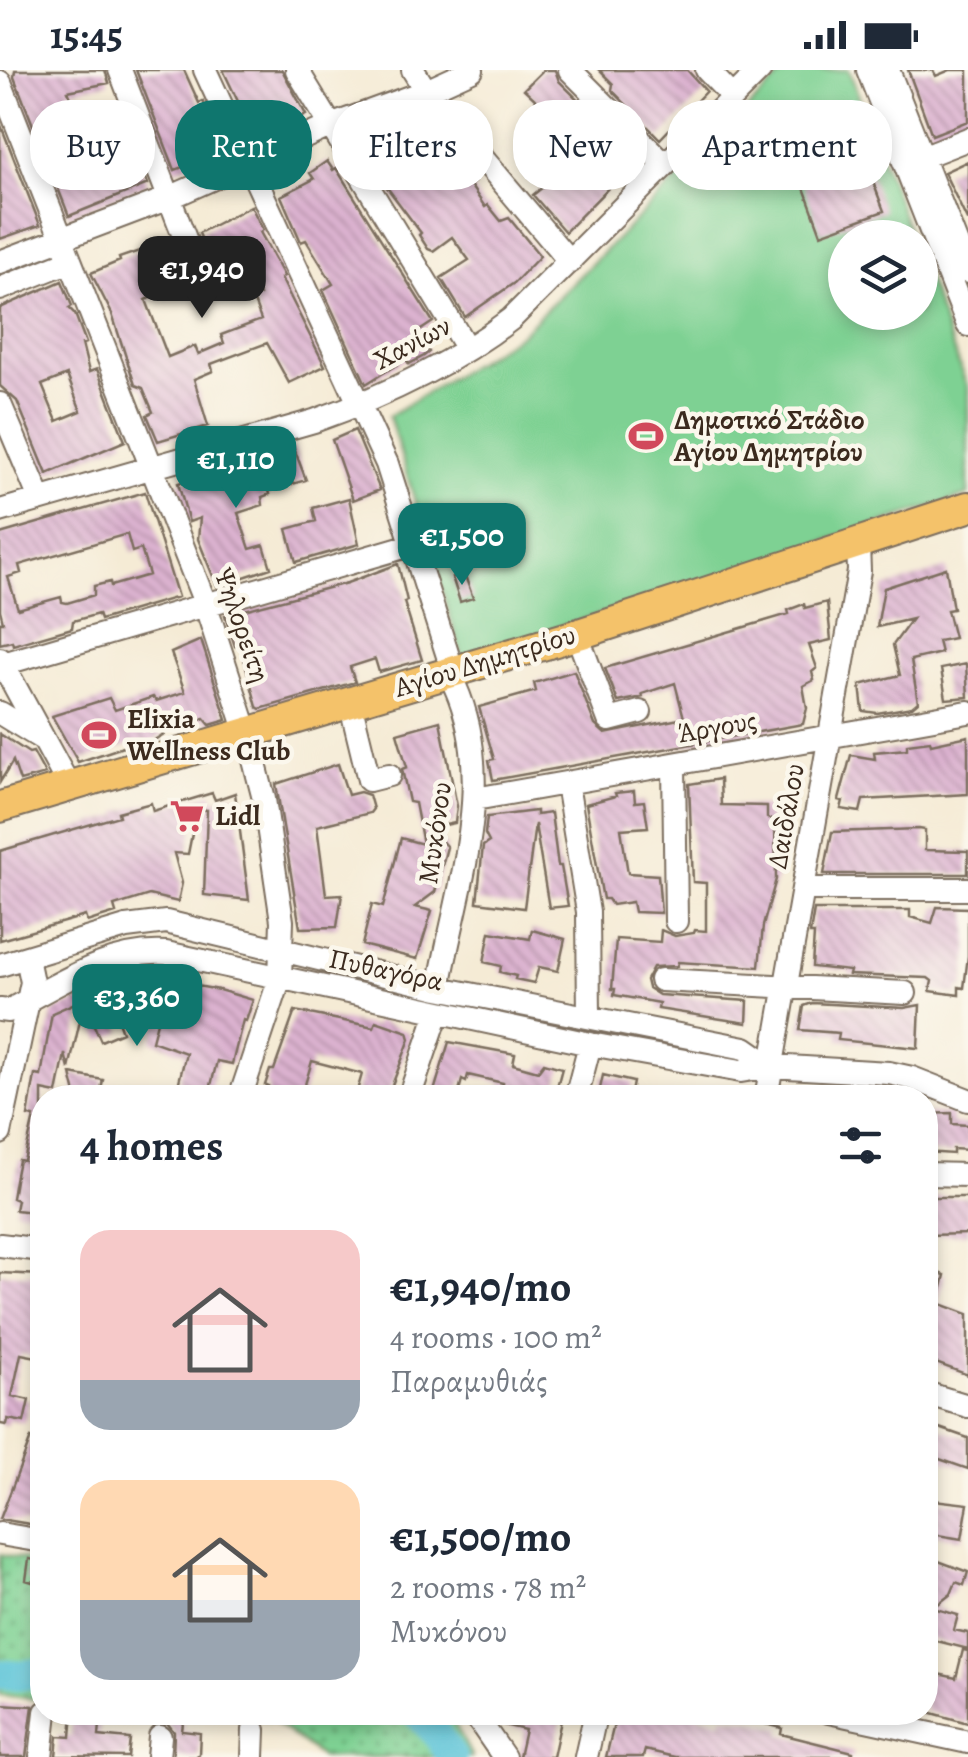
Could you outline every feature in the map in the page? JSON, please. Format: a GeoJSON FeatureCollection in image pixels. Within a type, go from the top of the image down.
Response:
{"type":"FeatureCollection","features":[{"type":"Feature","properties":{"kind":"main road","name":"Αγίου Δημητρίου"},"geometry":{"type":"LineString","coordinates":[[454,679],[582,648],[857,554],[968,507]]}},
{"type":"Feature","properties":{"kind":"main road","name":"Αγίου Δημητρίου"},"geometry":{"type":"LineString","coordinates":[[0,807],[248,741],[857,554],[968,528]]}},
{"type":"Feature","properties":{"kind":"main road","name":"Αγίου Δημητρίου"},"geometry":{"type":"LineString","coordinates":[[0,827],[248,741]]}},
{"type":"Feature","properties":{"kind":"street"},"geometry":{"type":"LineString","coordinates":[[120,70],[199,274]]}},
{"type":"Feature","properties":{"kind":"street","name":"Μυκόνου"},"geometry":{"type":"LineString","coordinates":[[205,70],[219,100]]}},
{"type":"Feature","properties":{"kind":"street"},"geometry":{"type":"LineString","coordinates":[[297,70],[467,349]]}},
{"type":"Feature","properties":{"kind":"street"},"geometry":{"type":"LineString","coordinates":[[413,70],[426,91],[570,262]]}},
{"type":"Feature","properties":{"kind":"street"},"geometry":{"type":"LineString","coordinates":[[312,134],[472,70]]}},
{"type":"Feature","properties":{"kind":"street"},"geometry":{"type":"LineString","coordinates":[[570,70],[665,165]]}},
{"type":"Feature","properties":{"kind":"street"},"geometry":{"type":"LineString","coordinates":[[708,70],[733,97]]}},
{"type":"Feature","properties":{"kind":"street","name":"Χανίων"},"geometry":{"type":"LineString","coordinates":[[0,512],[360,405],[467,349],[511,319],[760,70]]}},
{"type":"Feature","properties":{"kind":"street"},"geometry":{"type":"LineString","coordinates":[[868,70],[968,325]]}},
{"type":"Feature","properties":{"kind":"street"},"geometry":{"type":"LineString","coordinates":[[888,70],[968,272]]}},
{"type":"Feature","properties":{"kind":"street","name":"Ψηλορείτη"},"geometry":{"type":"LineString","coordinates":[[0,82],[205,604],[264,799],[282,921],[282,951],[280,978],[244,1085]]}},
{"type":"Feature","properties":{"kind":"street"},"geometry":{"type":"LineString","coordinates":[[922,157],[968,138]]}},
{"type":"Feature","properties":{"kind":"street"},"geometry":{"type":"LineString","coordinates":[[0,262],[186,190]]}},
{"type":"Feature","properties":{"kind":"street","name":"Μυκόνου"},"geometry":{"type":"LineString","coordinates":[[260,190],[386,464],[414,544],[468,736],[475,799],[440,988]]}},
{"type":"Feature","properties":{"kind":"street"},"geometry":{"type":"LineString","coordinates":[[0,289],[70,261]]}},
{"type":"Feature","properties":{"kind":"street"},"geometry":{"type":"LineString","coordinates":[[0,404],[40,499]]}},
{"type":"Feature","properties":{"kind":"street"},"geometry":{"type":"LineString","coordinates":[[69,786],[1,662],[414,544]]}},
{"type":"Feature","properties":{"kind":"street","name":"Δαιδάλου"},"geometry":{"type":"LineString","coordinates":[[768,1085],[831,738],[859,571],[857,554]]}},
{"type":"Feature","properties":{"kind":"street"},"geometry":{"type":"LineString","coordinates":[[582,648],[609,720],[640,712]]}},
{"type":"Feature","properties":{"kind":"street"},"geometry":{"type":"LineString","coordinates":[[352,710],[369,780],[388,775]]}},
{"type":"Feature","properties":{"kind":"street","name":"Άργους"},"geometry":{"type":"LineString","coordinates":[[475,799],[968,712]]}},
{"type":"Feature","properties":{"kind":"street"},"geometry":{"type":"LineString","coordinates":[[0,713],[44,740]]}},
{"type":"Feature","properties":{"kind":"street"},"geometry":{"type":"LineString","coordinates":[[674,764],[676,921]]}},
{"type":"Feature","properties":{"kind":"street"},"geometry":{"type":"LineString","coordinates":[[568,784],[588,912],[590,1017]]}},
{"type":"Feature","properties":{"kind":"street"},"geometry":{"type":"LineString","coordinates":[[803,889],[968,888]]}},
{"type":"Feature","properties":{"kind":"street","name":"Πυθαγόρα"},"geometry":{"type":"LineString","coordinates":[[0,965],[147,923],[166,922],[440,988],[745,1048],[770,1066]]}},
{"type":"Feature","properties":{"kind":"street","name":"Πυθαγόρα"},"geometry":{"type":"LineString","coordinates":[[0,1010],[8,1011],[114,958],[138,951],[590,1044],[742,1071],[770,1066],[889,1074],[930,1085]]}},
{"type":"Feature","properties":{"kind":"street"},"geometry":{"type":"LineString","coordinates":[[0,1133],[32,982],[27,958]]}},
{"type":"Feature","properties":{"kind":"street"},"geometry":{"type":"LineString","coordinates":[[661,980],[905,993]]}},
{"type":"Feature","properties":{"kind":"street"},"geometry":{"type":"LineString","coordinates":[[413,1085],[438,1012]]}},
{"type":"Feature","properties":{"kind":"street"},"geometry":{"type":"LineString","coordinates":[[579,1085],[590,1044]]}},
{"type":"Feature","properties":{"kind":"street","name":"Πυθαγόρα"},"geometry":{"type":"LineString","coordinates":[[938,1088],[968,1100]]}},
{"type":"Feature","properties":{"kind":"street"},"geometry":{"type":"LineString","coordinates":[[938,1174],[968,1175]]}},
{"type":"Feature","properties":{"kind":"street"},"geometry":{"type":"LineString","coordinates":[[0,1245],[30,1249]]}},
{"type":"Feature","properties":{"kind":"street"},"geometry":{"type":"LineString","coordinates":[[938,1397],[968,1406]]}},
{"type":"Feature","properties":{"kind":"street"},"geometry":{"type":"LineString","coordinates":[[0,1534],[30,1539]]}},
{"type":"Feature","properties":{"kind":"street"},"geometry":{"type":"LineString","coordinates":[[40,1757],[44,1725]]}},
{"type":"Feature","properties":{"kind":"street"},"geometry":{"type":"LineString","coordinates":[[482,1725],[504,1757]]}},
{"type":"Feature","properties":{"kind":"street"},"geometry":{"type":"LineString","coordinates":[[586,1757],[593,1725]]}},
{"type":"Feature","properties":{"kind":"street"},"geometry":{"type":"LineString","coordinates":[[889,1725],[968,1742]]}},
{"type":"Feature","properties":{"kind":"street"},"geometry":{"type":"LineString","coordinates":[[254,1730],[254,1757]]}},
{"type":"Feature","properties":{"kind":"green space"},"geometry":{"type":"Polygon","coordinates":[[[787,70],[849,70],[860,100],[757,100],[787,70]]]}},
{"type":"Feature","properties":{"kind":"green space"},"geometry":{"type":"Polygon","coordinates":[[[892,186],[905,220],[828,220],[828,330],[938,330],[938,308],[968,389],[968,495],[463,659],[389,416],[521,334],[667,189],[892,190],[892,186]]]}},
{"type":"Feature","properties":{"kind":"green space"},"geometry":{"type":"Polygon","coordinates":[[[0,1554],[30,1560],[30,1698],[0,1695],[0,1554]]]}},
{"type":"Feature","properties":{"kind":"green space"},"geometry":{"type":"Polygon","coordinates":[[[278,1725],[455,1725],[472,1757],[321,1757],[278,1725]]]}},
{"type":"Feature","properties":{"kind":"building"},"geometry":{"type":"Polygon","coordinates":[[[15,70],[105,70],[109,83],[68,91],[72,100],[30,100],[30,117],[14,77],[15,70]]]}},
{"type":"Feature","properties":{"kind":"building"},"geometry":{"type":"Polygon","coordinates":[[[136,70],[184,70],[198,100],[175,100],[175,170],[155,119],[155,100],[148,100],[136,70]]]}},
{"type":"Feature","properties":{"kind":"building"},"geometry":{"type":"Polygon","coordinates":[[[223,70],[282,70],[298,100],[237,100],[223,70]]]}},
{"type":"Feature","properties":{"kind":"building"},"geometry":{"type":"Polygon","coordinates":[[[543,70],[555,70],[559,81],[578,100],[536,100],[524,89],[543,70]]]}},
{"type":"Feature","properties":{"kind":"building"},"geometry":{"type":"Polygon","coordinates":[[[599,70],[687,70],[706,91],[697,100],[667,100],[667,132],[660,139],[647,126],[647,100],[622,100],[612,90],[613,84],[599,70]]]}},
{"type":"Feature","properties":{"kind":"building"},"geometry":{"type":"Polygon","coordinates":[[[908,70],[933,70],[936,76],[950,70],[968,70],[968,121],[932,135],[908,70]]]}},
{"type":"Feature","properties":{"kind":"building"},"geometry":{"type":"Polygon","coordinates":[[[0,123],[40,225],[0,239],[0,123]]]}},
{"type":"Feature","properties":{"kind":"building"},"geometry":{"type":"Polygon","coordinates":[[[327,161],[332,168],[332,190],[350,190],[433,322],[418,332],[429,352],[409,364],[406,359],[366,384],[323,290],[333,284],[306,240],[301,242],[281,196],[293,190],[312,190],[312,172],[327,161]]]}},
{"type":"Feature","properties":{"kind":"building"},"geometry":{"type":"Polygon","coordinates":[[[968,161],[968,220],[967,220],[944,172],[968,161]]]}},
{"type":"Feature","properties":{"kind":"building"},"geometry":{"type":"Polygon","coordinates":[[[59,190],[133,190],[69,216],[59,190]]]}},
{"type":"Feature","properties":{"kind":"building"},"geometry":{"type":"Polygon","coordinates":[[[389,190],[473,190],[501,221],[509,218],[540,256],[514,283],[465,317],[441,278],[469,260],[452,237],[433,251],[428,249],[389,190]]]}},
{"type":"Feature","properties":{"kind":"building"},"geometry":{"type":"Polygon","coordinates":[[[539,190],[606,190],[565,232],[533,195],[539,190]]]}},
{"type":"Feature","properties":{"kind":"building"},"geometry":{"type":"Polygon","coordinates":[[[805,190],[876,190],[884,211],[859,220],[828,220],[828,231],[821,234],[805,190]]]}},
{"type":"Feature","properties":{"kind":"building"},"geometry":{"type":"Polygon","coordinates":[[[251,206],[325,366],[289,383],[267,343],[211,364],[213,371],[194,379],[208,426],[158,441],[147,415],[153,412],[143,388],[135,385],[112,314],[91,273],[120,261],[119,258],[168,241],[183,284],[146,300],[168,357],[195,346],[198,354],[224,343],[221,335],[261,320],[253,299],[260,295],[247,271],[227,278],[212,248],[205,248],[199,233],[251,206]]]}},
{"type":"Feature","properties":{"kind":"building"},"geometry":{"type":"Polygon","coordinates":[[[62,281],[72,306],[69,308],[86,343],[82,344],[89,372],[97,369],[125,441],[47,474],[17,401],[0,386],[0,308],[62,281]],[[67,375],[42,385],[57,421],[81,411],[67,375]]]}},
{"type":"Feature","properties":{"kind":"building"},"geometry":{"type":"Polygon","coordinates":[[[355,430],[380,490],[353,500],[332,440],[355,430]]]}},
{"type":"Feature","properties":{"kind":"building"},"geometry":{"type":"Polygon","coordinates":[[[294,448],[306,480],[269,491],[262,497],[263,505],[238,513],[250,549],[264,545],[271,568],[217,586],[198,539],[200,518],[189,522],[178,483],[294,448]]]}},
{"type":"Feature","properties":{"kind":"building"},"geometry":{"type":"Polygon","coordinates":[[[145,492],[178,597],[100,620],[98,614],[73,621],[72,628],[13,645],[12,641],[0,644],[0,534],[145,492]],[[127,534],[19,565],[21,573],[8,577],[18,609],[61,597],[67,603],[94,595],[94,586],[110,582],[111,586],[149,575],[141,549],[132,552],[127,534]]]}},
{"type":"Feature","properties":{"kind":"building"},"geometry":{"type":"Polygon","coordinates":[[[349,498],[359,544],[296,562],[287,529],[316,521],[313,508],[349,498]]]}},
{"type":"Feature","properties":{"kind":"building"},"geometry":{"type":"Polygon","coordinates":[[[398,564],[407,601],[404,602],[422,660],[379,672],[375,659],[350,667],[355,682],[257,707],[240,644],[235,646],[225,615],[347,583],[398,564]]]}},
{"type":"Feature","properties":{"kind":"building"},"geometry":{"type":"Polygon","coordinates":[[[946,568],[953,609],[947,610],[954,638],[938,641],[941,653],[911,660],[918,702],[912,707],[877,713],[863,711],[860,685],[900,675],[893,645],[912,619],[877,627],[884,588],[946,568]]]}},
{"type":"Feature","properties":{"kind":"building"},"geometry":{"type":"Polygon","coordinates":[[[464,573],[473,598],[460,602],[452,577],[464,573]]]}},
{"type":"Feature","properties":{"kind":"building"},"geometry":{"type":"Polygon","coordinates":[[[827,602],[831,640],[809,645],[817,668],[812,672],[814,680],[803,686],[807,708],[803,724],[493,780],[489,760],[494,759],[479,707],[536,691],[534,683],[574,671],[595,725],[605,734],[684,718],[675,683],[642,694],[643,697],[618,702],[605,668],[789,614],[788,610],[804,604],[805,608],[827,602]]]}},
{"type":"Feature","properties":{"kind":"building"},"geometry":{"type":"Polygon","coordinates":[[[201,640],[227,720],[210,725],[204,718],[164,730],[151,742],[138,742],[78,762],[52,716],[109,698],[115,710],[153,697],[156,701],[185,692],[171,653],[201,640]]]}},
{"type":"Feature","properties":{"kind":"building"},"geometry":{"type":"Polygon","coordinates":[[[966,664],[968,697],[946,699],[941,669],[966,664]]]}},
{"type":"Feature","properties":{"kind":"building"},"geometry":{"type":"Polygon","coordinates":[[[440,721],[457,806],[455,823],[430,828],[447,847],[435,892],[415,907],[432,911],[417,959],[362,945],[372,904],[383,907],[401,838],[423,844],[415,803],[409,802],[402,769],[407,767],[397,733],[440,721]]]}},
{"type":"Feature","properties":{"kind":"building"},"geometry":{"type":"Polygon","coordinates":[[[0,734],[33,752],[45,774],[20,781],[13,761],[0,782],[0,734]]]}},
{"type":"Feature","properties":{"kind":"building"},"geometry":{"type":"Polygon","coordinates":[[[968,736],[968,794],[863,800],[860,812],[841,809],[843,801],[839,800],[851,755],[875,759],[874,752],[968,736]]]}},
{"type":"Feature","properties":{"kind":"building"},"geometry":{"type":"Polygon","coordinates":[[[338,764],[348,795],[369,795],[373,809],[317,826],[326,895],[342,894],[337,927],[300,928],[276,784],[338,764]]]}},
{"type":"Feature","properties":{"kind":"building"},"geometry":{"type":"Polygon","coordinates":[[[720,779],[721,805],[767,806],[767,818],[775,821],[776,879],[763,926],[759,967],[678,962],[677,966],[653,967],[646,980],[648,988],[659,995],[748,1001],[747,1023],[658,1009],[659,1003],[614,995],[612,989],[616,939],[660,942],[661,930],[675,936],[706,931],[706,883],[693,882],[689,784],[720,779]]]}},
{"type":"Feature","properties":{"kind":"building"},"geometry":{"type":"Polygon","coordinates":[[[634,791],[635,802],[644,801],[648,827],[621,829],[628,873],[658,875],[661,913],[634,912],[632,902],[612,905],[603,899],[586,804],[616,796],[615,793],[634,791]]]}},
{"type":"Feature","properties":{"kind":"building"},"geometry":{"type":"Polygon","coordinates":[[[212,793],[215,800],[235,793],[249,900],[204,895],[207,810],[197,809],[188,854],[174,853],[182,883],[178,902],[149,895],[114,906],[116,913],[87,922],[85,916],[0,940],[0,851],[119,816],[118,812],[151,803],[153,811],[212,793]]]}},
{"type":"Feature","properties":{"kind":"building"},"geometry":{"type":"Polygon","coordinates":[[[536,811],[536,815],[551,813],[568,906],[549,908],[535,824],[524,908],[477,902],[483,846],[489,842],[485,834],[487,817],[536,811]]]}},
{"type":"Feature","properties":{"kind":"building"},"geometry":{"type":"Polygon","coordinates":[[[925,830],[925,850],[968,851],[968,874],[824,874],[832,832],[925,830]]]}},
{"type":"Feature","properties":{"kind":"building"},"geometry":{"type":"Polygon","coordinates":[[[937,907],[968,908],[968,956],[964,988],[959,987],[959,995],[930,991],[932,981],[928,978],[849,975],[850,971],[812,967],[814,934],[810,934],[814,910],[910,910],[910,917],[932,923],[937,907]]]}},
{"type":"Feature","properties":{"kind":"building"},"geometry":{"type":"Polygon","coordinates":[[[532,930],[565,939],[558,971],[539,967],[534,983],[515,979],[516,976],[500,972],[501,966],[484,962],[490,932],[530,939],[532,930]]]}},
{"type":"Feature","properties":{"kind":"building"},"geometry":{"type":"Polygon","coordinates":[[[138,975],[253,1000],[246,1021],[243,1020],[232,1064],[217,1061],[211,1085],[178,1085],[186,1053],[152,1041],[159,1014],[115,1003],[123,1019],[118,1021],[122,1032],[101,1041],[84,1003],[69,1069],[65,1054],[59,1085],[33,1085],[35,1075],[41,1076],[52,1013],[138,975]]]}},
{"type":"Feature","properties":{"kind":"building"},"geometry":{"type":"Polygon","coordinates":[[[812,1003],[904,1008],[920,1005],[918,1048],[838,1040],[839,1033],[800,1030],[804,1006],[812,1003]]]}},
{"type":"Feature","properties":{"kind":"building"},"geometry":{"type":"Polygon","coordinates":[[[295,1011],[374,1027],[376,1021],[408,1032],[410,1039],[392,1085],[359,1085],[362,1074],[312,1061],[305,1085],[265,1085],[270,1070],[274,1070],[295,1011]]]}},
{"type":"Feature","properties":{"kind":"building"},"geometry":{"type":"Polygon","coordinates":[[[449,1042],[515,1054],[513,1064],[538,1071],[544,1063],[562,1068],[557,1085],[503,1085],[468,1075],[461,1085],[436,1085],[449,1042]]]}},
{"type":"Feature","properties":{"kind":"building"},"geometry":{"type":"Polygon","coordinates":[[[71,1074],[103,1080],[102,1085],[74,1085],[71,1074]]]}},
{"type":"Feature","properties":{"kind":"building"},"geometry":{"type":"Polygon","coordinates":[[[603,1075],[633,1082],[632,1085],[601,1085],[603,1075]]]}},
{"type":"Feature","properties":{"kind":"building"},"geometry":{"type":"Polygon","coordinates":[[[952,1113],[952,1124],[968,1125],[968,1150],[938,1153],[938,1114],[952,1113]]]}},
{"type":"Feature","properties":{"kind":"building"},"geometry":{"type":"Polygon","coordinates":[[[30,1135],[30,1212],[15,1210],[17,1200],[12,1198],[19,1160],[24,1161],[30,1135]]]}},
{"type":"Feature","properties":{"kind":"building"},"geometry":{"type":"Polygon","coordinates":[[[938,1197],[968,1197],[968,1234],[938,1235],[938,1197]]]}},
{"type":"Feature","properties":{"kind":"building"},"geometry":{"type":"Polygon","coordinates":[[[0,1273],[30,1274],[30,1356],[21,1354],[12,1396],[29,1400],[24,1422],[8,1419],[7,1425],[0,1424],[0,1273]]]}},
{"type":"Feature","properties":{"kind":"building"},"geometry":{"type":"Polygon","coordinates":[[[938,1273],[945,1275],[938,1303],[938,1273]]]}},
{"type":"Feature","properties":{"kind":"building"},"geometry":{"type":"Polygon","coordinates":[[[938,1303],[968,1314],[968,1375],[938,1364],[938,1303]]]}},
{"type":"Feature","properties":{"kind":"building"},"geometry":{"type":"Polygon","coordinates":[[[938,1428],[968,1438],[968,1469],[938,1459],[938,1428]]]}},
{"type":"Feature","properties":{"kind":"building"},"geometry":{"type":"Polygon","coordinates":[[[30,1441],[30,1524],[0,1519],[30,1441]]]}},
{"type":"Feature","properties":{"kind":"building"},"geometry":{"type":"Polygon","coordinates":[[[938,1501],[968,1504],[962,1539],[938,1535],[938,1501]]]}},
{"type":"Feature","properties":{"kind":"building"},"geometry":{"type":"Polygon","coordinates":[[[938,1561],[968,1572],[964,1585],[956,1582],[951,1594],[938,1604],[938,1561]]]}},
{"type":"Feature","properties":{"kind":"building"},"geometry":{"type":"Polygon","coordinates":[[[938,1609],[958,1615],[954,1630],[968,1633],[968,1649],[938,1641],[938,1609]]]}},
{"type":"Feature","properties":{"kind":"building"},"geometry":{"type":"Polygon","coordinates":[[[963,1650],[968,1651],[968,1723],[938,1715],[938,1674],[956,1678],[963,1650]]]}},
{"type":"Feature","properties":{"kind":"building"},"geometry":{"type":"Polygon","coordinates":[[[0,1704],[30,1706],[26,1757],[0,1757],[0,1704]]]}},
{"type":"Feature","properties":{"kind":"building"},"geometry":{"type":"Polygon","coordinates":[[[72,1725],[100,1725],[99,1736],[130,1739],[128,1757],[56,1756],[58,1736],[71,1737],[72,1725]]]}},
{"type":"Feature","properties":{"kind":"building"},"geometry":{"type":"Polygon","coordinates":[[[169,1725],[183,1725],[182,1731],[200,1733],[196,1757],[173,1757],[174,1732],[169,1725]]]}},
{"type":"Feature","properties":{"kind":"building"},"geometry":{"type":"Polygon","coordinates":[[[503,1725],[560,1725],[553,1757],[519,1757],[525,1730],[503,1725]]]}},
{"type":"Feature","properties":{"kind":"building"},"geometry":{"type":"Polygon","coordinates":[[[614,1725],[770,1725],[782,1728],[781,1734],[853,1752],[853,1757],[675,1757],[645,1750],[643,1757],[606,1757],[614,1725]]]}},
{"type":"Feature","properties":{"kind":"waterway"},"geometry":{"type":"LineString","coordinates":[[0,1674],[30,1674]]}},
{"type":"Feature","properties":{"kind":"waterway"},"geometry":{"type":"LineString","coordinates":[[428,1725],[452,1757]]}},
{"type":"Feature","properties":{"kind":"place","name":"Δημοτικό Στάδιο Αγίου Δημητρίου"},"geometry":{"type":"Point","coordinates":[646,436]}},
{"type":"Feature","properties":{"kind":"place","name":"Elixia Wellness Club"},"geometry":{"type":"Point","coordinates":[99,735]}},
{"type":"Feature","properties":{"kind":"place","name":"Lidl"},"geometry":{"type":"Point","coordinates":[187,816]}}]}
